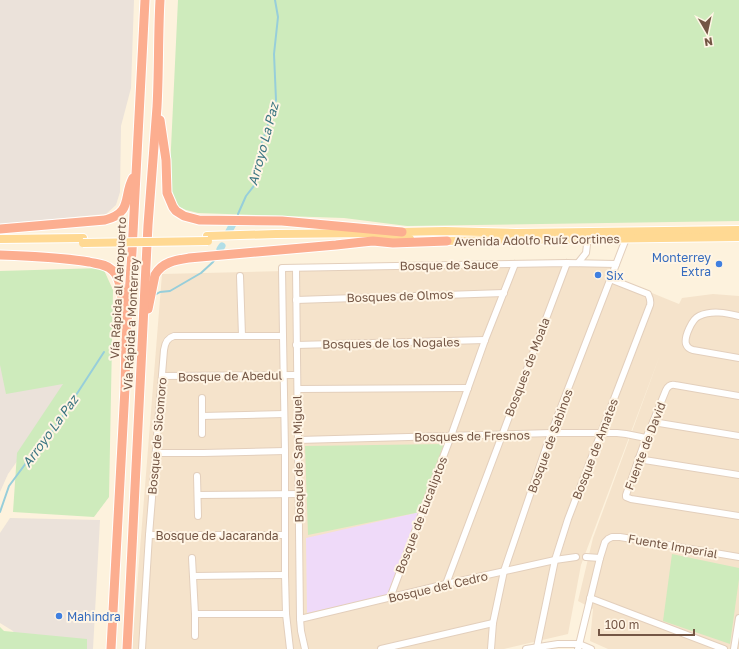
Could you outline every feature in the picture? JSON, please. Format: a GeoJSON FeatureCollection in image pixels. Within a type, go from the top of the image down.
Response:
{"type":"FeatureCollection","features":[{"type":"Feature","properties":{"kind":"highway","name":"Vía Rápida al Aeropuerto"},"geometry":{"type":"LineString","coordinates":[[111,649],[125,388],[126,339],[145,0]]}},
{"type":"Feature","properties":{"kind":"highway","name":"Vía Rápida a Monterrey"},"geometry":{"type":"LineString","coordinates":[[126,649],[148,225],[158,88],[158,27],[160,0]]}},
{"type":"Feature","properties":{"kind":"highway"},"geometry":{"type":"LineString","coordinates":[[157,107],[166,160],[167,193],[173,207],[184,216],[199,220],[282,221],[402,232]]}},
{"type":"Feature","properties":{"kind":"highway"},"geometry":{"type":"LineString","coordinates":[[0,229],[111,219],[119,214],[124,207],[130,184],[136,173]]}},
{"type":"Feature","properties":{"kind":"highway"},"geometry":{"type":"LineString","coordinates":[[143,336],[155,275],[160,267],[171,262],[189,258],[373,241],[393,243],[447,241]]}},
{"type":"Feature","properties":{"kind":"highway"},"geometry":{"type":"LineString","coordinates":[[0,254],[70,259],[108,267],[115,273],[119,283],[126,339]]}},
{"type":"Feature","properties":{"kind":"main road"},"geometry":{"type":"LineString","coordinates":[[0,239],[83,240],[208,238],[276,234],[445,231],[516,233],[739,230]]}},
{"type":"Feature","properties":{"kind":"main road","name":"Avenida Adolfo Ruíz Cortines"},"geometry":{"type":"LineString","coordinates":[[208,238],[254,239],[383,237],[447,241],[739,237]]}},
{"type":"Feature","properties":{"kind":"main road"},"geometry":{"type":"LineString","coordinates":[[0,244],[83,240]]}},
{"type":"Feature","properties":{"kind":"street"},"geometry":{"type":"LineString","coordinates":[[578,263],[586,253],[588,235],[597,232]]}},
{"type":"Feature","properties":{"kind":"street"},"geometry":{"type":"LineString","coordinates":[[614,232],[626,234],[626,238]]}},
{"type":"Feature","properties":{"kind":"street","name":"Bosque de Sabinos"},"geometry":{"type":"LineString","coordinates":[[491,649],[493,623],[504,571],[551,433],[626,238]]}},
{"type":"Feature","properties":{"kind":"street","name":"Bosque de Sauce"},"geometry":{"type":"LineString","coordinates":[[282,268],[567,263],[616,264]]}},
{"type":"Feature","properties":{"kind":"street","name":"Bosques de Moala"},"geometry":{"type":"LineString","coordinates":[[446,584],[567,263]]}},
{"type":"Feature","properties":{"kind":"street","name":"Bosque de Eucaliptos"},"geometry":{"type":"LineString","coordinates":[[390,598],[451,436],[485,340],[516,264]]}},
{"type":"Feature","properties":{"kind":"street","name":"Bosque de San Miguel"},"geometry":{"type":"LineString","coordinates":[[282,268],[286,451],[285,575],[286,614],[290,649]]}},
{"type":"Feature","properties":{"kind":"street","name":"Bosque de San Miguel"},"geometry":{"type":"LineString","coordinates":[[296,268],[300,619],[302,649]]}},
{"type":"Feature","properties":{"kind":"street"},"geometry":{"type":"LineString","coordinates":[[240,276],[242,336]]}},
{"type":"Feature","properties":{"kind":"street","name":"Bosque de Amates"},"geometry":{"type":"LineString","coordinates":[[537,647],[555,560],[568,520],[602,434],[651,301],[648,294],[610,279]]}},
{"type":"Feature","properties":{"kind":"street","name":"Bosques de Olmos"},"geometry":{"type":"LineString","coordinates":[[296,300],[504,293]]}},
{"type":"Feature","properties":{"kind":"street"},"geometry":{"type":"LineString","coordinates":[[739,316],[723,312],[708,313],[700,316],[693,320],[686,339],[686,343],[690,349],[739,358]]}},
{"type":"Feature","properties":{"kind":"street","name":"Bosque de Sicomoro"},"geometry":{"type":"LineString","coordinates":[[142,649],[149,535],[166,340],[171,337],[283,336]]}},
{"type":"Feature","properties":{"kind":"street","name":"Bosques de los Nogales"},"geometry":{"type":"LineString","coordinates":[[296,345],[485,340]]}},
{"type":"Feature","properties":{"kind":"street","name":"Bosque de Abedul"},"geometry":{"type":"LineString","coordinates":[[162,376],[297,375]]}},
{"type":"Feature","properties":{"kind":"street","name":"Fuente de David"},"geometry":{"type":"LineString","coordinates":[[739,396],[670,385],[666,390],[654,422],[646,438],[626,492],[626,497],[631,499],[739,516]]}},
{"type":"Feature","properties":{"kind":"street"},"geometry":{"type":"LineString","coordinates":[[298,389],[468,388]]}},
{"type":"Feature","properties":{"kind":"street","name":"Bosque de Abedul"},"geometry":{"type":"LineString","coordinates":[[202,398],[202,434]]}},
{"type":"Feature","properties":{"kind":"street"},"geometry":{"type":"LineString","coordinates":[[202,416],[284,414]]}},
{"type":"Feature","properties":{"kind":"street"},"geometry":{"type":"LineString","coordinates":[[654,422],[739,436]]}},
{"type":"Feature","properties":{"kind":"street","name":"Bosques de Fresnos"},"geometry":{"type":"LineString","coordinates":[[298,440],[551,433],[617,433],[646,438]]}},
{"type":"Feature","properties":{"kind":"street"},"geometry":{"type":"LineString","coordinates":[[156,453],[204,454],[286,451]]}},
{"type":"Feature","properties":{"kind":"street"},"geometry":{"type":"LineString","coordinates":[[638,459],[739,475]]}},
{"type":"Feature","properties":{"kind":"street"},"geometry":{"type":"LineString","coordinates":[[197,476],[198,516]]}},
{"type":"Feature","properties":{"kind":"street"},"geometry":{"type":"LineString","coordinates":[[198,495],[299,494]]}},
{"type":"Feature","properties":{"kind":"street","name":"Bosque de Jacaranda"},"geometry":{"type":"LineString","coordinates":[[149,535],[285,535]]}},
{"type":"Feature","properties":{"kind":"street","name":"Fuente Imperial"},"geometry":{"type":"LineString","coordinates":[[600,558],[605,542],[612,537],[620,537],[739,557]]}},
{"type":"Feature","properties":{"kind":"street","name":"Bosque del Cedro"},"geometry":{"type":"LineString","coordinates":[[300,619],[446,584],[555,560],[576,557]]}},
{"type":"Feature","properties":{"kind":"street"},"geometry":{"type":"LineString","coordinates":[[579,647],[600,558],[586,557]]}},
{"type":"Feature","properties":{"kind":"street"},"geometry":{"type":"LineString","coordinates":[[192,558],[194,576],[195,636]]}},
{"type":"Feature","properties":{"kind":"street"},"geometry":{"type":"LineString","coordinates":[[194,576],[285,575]]}},
{"type":"Feature","properties":{"kind":"street"},"geometry":{"type":"LineString","coordinates":[[590,598],[724,649]]}},
{"type":"Feature","properties":{"kind":"street"},"geometry":{"type":"LineString","coordinates":[[195,614],[286,614]]}},
{"type":"Feature","properties":{"kind":"street"},"geometry":{"type":"LineString","coordinates":[[734,649],[739,618]]}},
{"type":"Feature","properties":{"kind":"street"},"geometry":{"type":"LineString","coordinates":[[381,649],[493,623]]}},
{"type":"Feature","properties":{"kind":"street"},"geometry":{"type":"LineString","coordinates":[[558,644],[567,649]]}},
{"type":"Feature","properties":{"kind":"street"},"geometry":{"type":"LineString","coordinates":[[526,649],[558,644],[591,649]]}},
{"type":"Feature","properties":{"kind":"shaded area"},"geometry":{"type":"Polygon","coordinates":[[[0,0],[134,0],[131,88],[121,126],[120,192],[116,205],[106,214],[0,224],[0,0]]]}},
{"type":"Feature","properties":{"kind":"shaded area"},"geometry":{"type":"Polygon","coordinates":[[[606,263],[625,282],[679,304],[682,298],[713,294],[739,296],[739,649],[608,649],[590,641],[593,609],[578,601],[593,538],[660,355],[581,565],[568,634],[504,649],[132,649],[162,274],[606,263]]]}},
{"type":"Feature","properties":{"kind":"shaded area"},"geometry":{"type":"Polygon","coordinates":[[[0,271],[104,339],[8,474],[0,492],[0,271]]]}},
{"type":"Feature","properties":{"kind":"shaded area"},"geometry":{"type":"Polygon","coordinates":[[[420,512],[388,595],[307,613],[306,538],[420,512]]]}},
{"type":"Feature","properties":{"kind":"shaded area"},"geometry":{"type":"Polygon","coordinates":[[[10,518],[100,520],[93,649],[22,649],[13,631],[0,623],[0,533],[10,518]]]}},
{"type":"Feature","properties":{"kind":"green space"},"geometry":{"type":"Polygon","coordinates":[[[178,0],[739,0],[739,221],[407,226],[344,218],[198,213],[186,210],[177,206],[169,190],[178,0]]]}},
{"type":"Feature","properties":{"kind":"green space"},"geometry":{"type":"Polygon","coordinates":[[[103,268],[113,290],[109,497],[94,517],[13,512],[17,453],[63,384],[6,394],[0,365],[0,271],[103,268]]]}},
{"type":"Feature","properties":{"kind":"green space"},"geometry":{"type":"Polygon","coordinates":[[[445,444],[420,512],[308,535],[305,446],[445,444]]]}},
{"type":"Feature","properties":{"kind":"green space"},"geometry":{"type":"Polygon","coordinates":[[[672,554],[739,568],[739,579],[730,644],[663,621],[672,554]]]}},
{"type":"Feature","properties":{"kind":"green space"},"geometry":{"type":"Polygon","coordinates":[[[0,627],[4,631],[87,639],[87,649],[0,649],[0,627]]]}},
{"type":"Feature","properties":{"kind":"waterway","name":"Arroyo La Paz"},"geometry":{"type":"LineString","coordinates":[[238,214],[246,196],[256,183],[256,161],[276,100],[274,54],[278,17],[275,0]]}},
{"type":"Feature","properties":{"kind":"waterway"},"geometry":{"type":"LineString","coordinates":[[227,235],[234,222]]}},
{"type":"Feature","properties":{"kind":"waterway","name":"Arroyo La Paz"},"geometry":{"type":"LineString","coordinates":[[153,296],[160,292],[170,291],[201,273],[215,259]]}},
{"type":"Feature","properties":{"kind":"waterway","name":"Arroyo La Paz"},"geometry":{"type":"LineString","coordinates":[[0,512],[9,486],[54,429],[104,352]]}},
{"type":"Feature","properties":{"kind":"place","name":"Monterrey Extra"},"geometry":{"type":"Point","coordinates":[719,264]}},
{"type":"Feature","properties":{"kind":"place","name":"Six"},"geometry":{"type":"Point","coordinates":[598,275]}},
{"type":"Feature","properties":{"kind":"place","name":"Mahindra"},"geometry":{"type":"Point","coordinates":[59,616]}}]}
